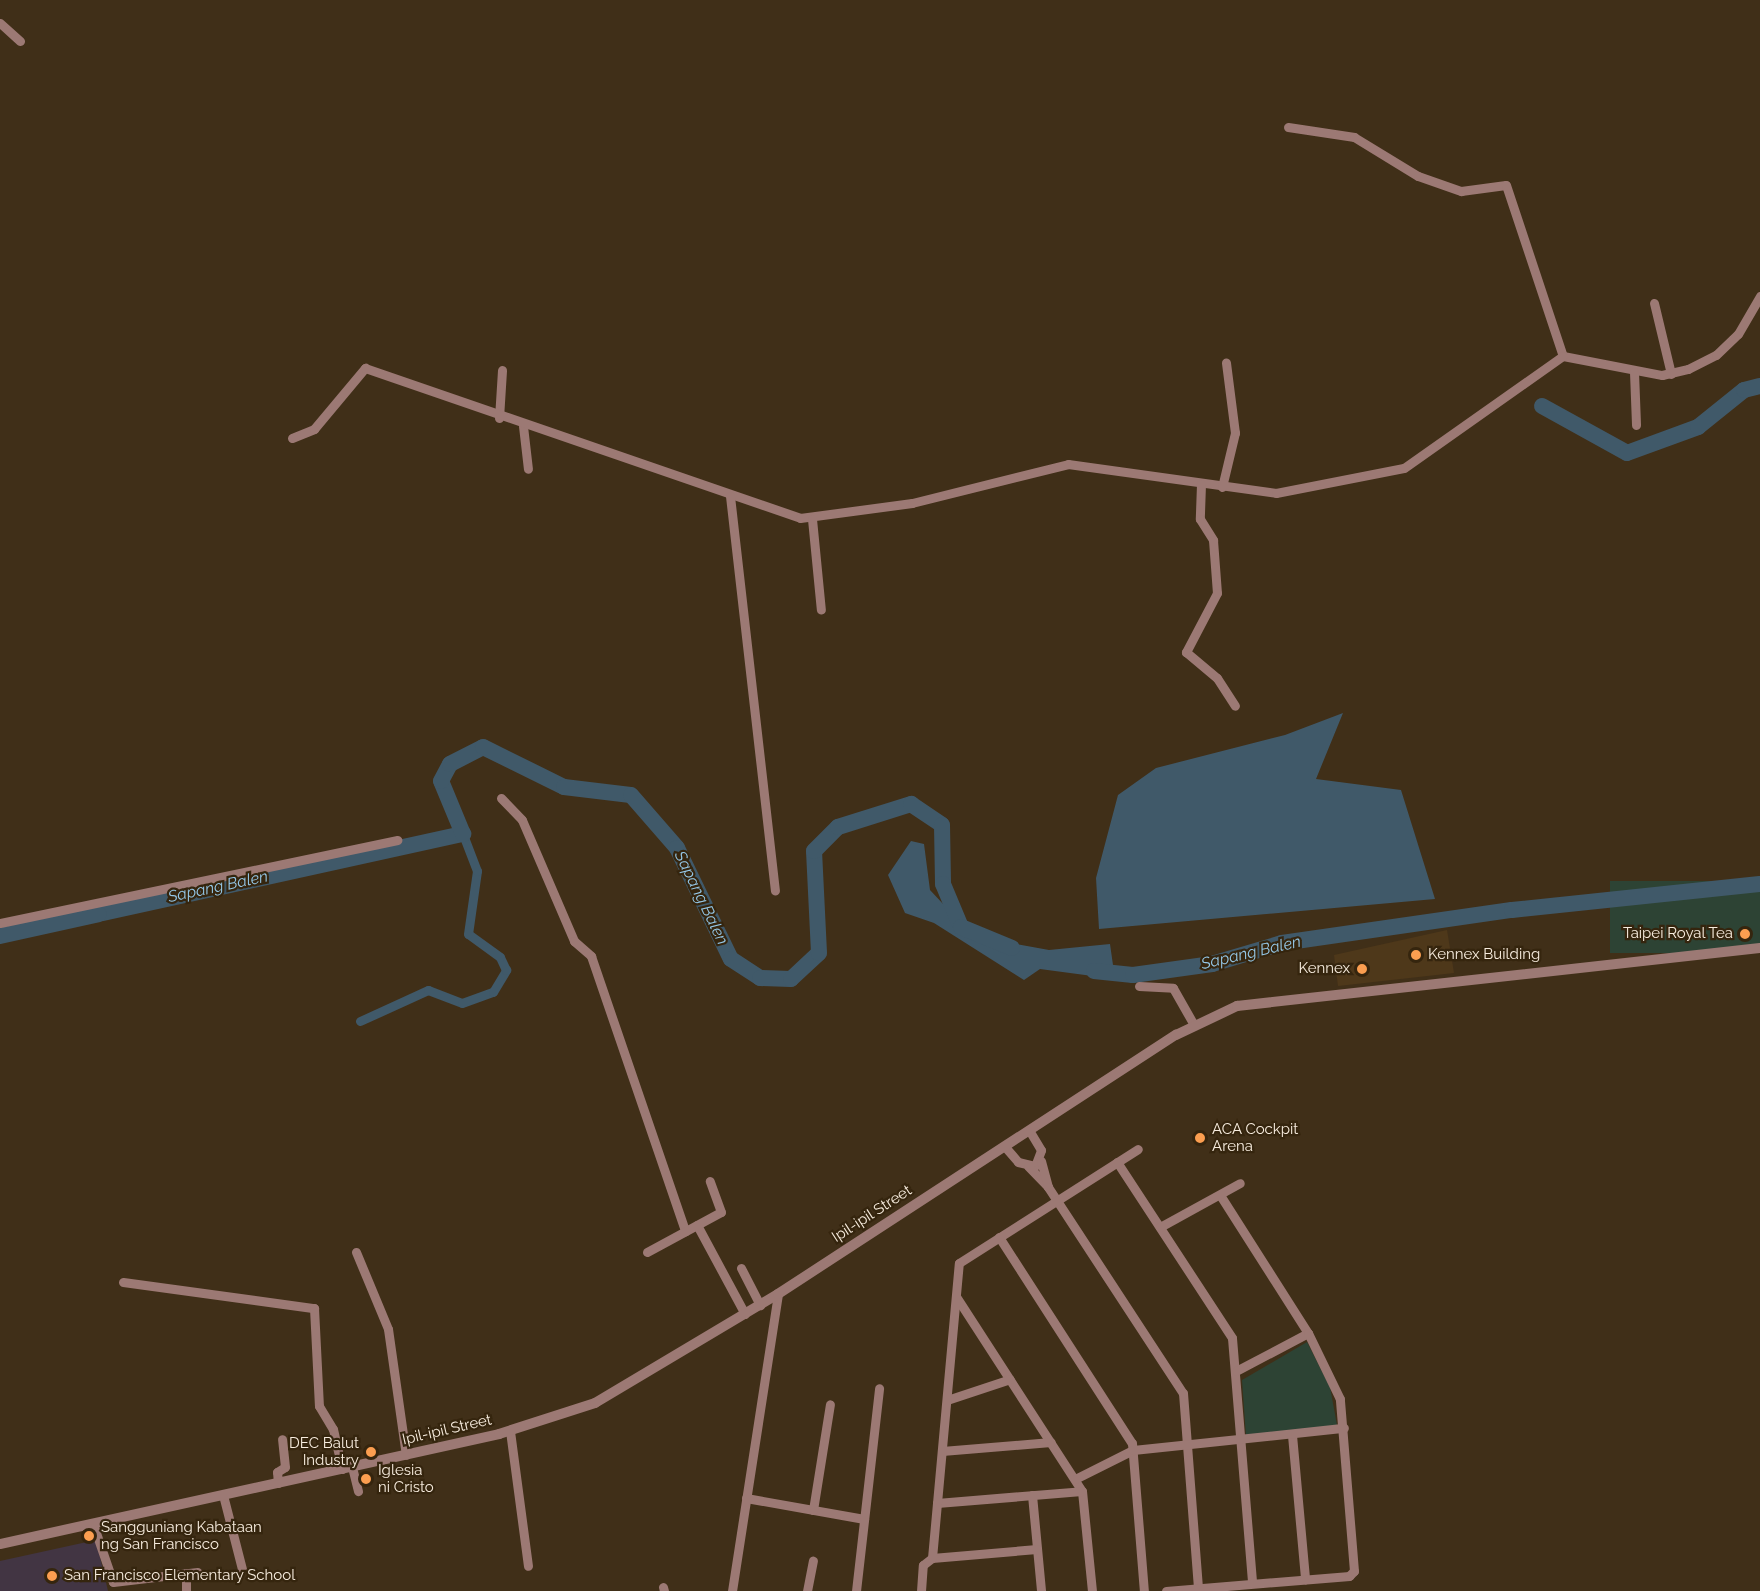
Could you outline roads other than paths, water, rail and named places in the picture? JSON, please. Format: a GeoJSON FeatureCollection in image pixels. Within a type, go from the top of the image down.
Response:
{"type":"FeatureCollection","features":[{"type":"Feature","properties":{"kind":"street"},"geometry":{"type":"LineString","coordinates":[[0,23],[20,41]]}},
{"type":"Feature","properties":{"kind":"street"},"geometry":{"type":"LineString","coordinates":[[1288,127],[1354,137],[1418,176],[1461,191],[1506,185],[1563,356]]}},
{"type":"Feature","properties":{"kind":"street"},"geometry":{"type":"LineString","coordinates":[[292,438],[314,429],[365,368],[499,418],[730,496],[812,519],[1012,482],[1068,464],[1222,487],[1297,491],[1404,468],[1563,356],[1634,372],[1671,374],[1716,355],[1746,324],[1760,296]]}},
{"type":"Feature","properties":{"kind":"street"},"geometry":{"type":"LineString","coordinates":[[1654,303],[1671,374]]}},
{"type":"Feature","properties":{"kind":"street"},"geometry":{"type":"LineString","coordinates":[[1222,487],[1235,433],[1226,363]]}},
{"type":"Feature","properties":{"kind":"street"},"geometry":{"type":"LineString","coordinates":[[499,418],[502,370]]}},
{"type":"Feature","properties":{"kind":"street"},"geometry":{"type":"LineString","coordinates":[[1634,372],[1636,425]]}},
{"type":"Feature","properties":{"kind":"street"},"geometry":{"type":"LineString","coordinates":[[523,426],[528,469]]}},
{"type":"Feature","properties":{"kind":"street"},"geometry":{"type":"LineString","coordinates":[[1201,484],[1200,519],[1213,540],[1217,593],[1186,652],[1217,678],[1235,705]]}},
{"type":"Feature","properties":{"kind":"street"},"geometry":{"type":"LineString","coordinates":[[730,496],[775,890]]}},
{"type":"Feature","properties":{"kind":"street"},"geometry":{"type":"LineString","coordinates":[[812,519],[821,610]]}},
{"type":"Feature","properties":{"kind":"street"},"geometry":{"type":"LineString","coordinates":[[501,798],[522,820],[574,941],[591,956],[685,1231]]}},
{"type":"Feature","properties":{"kind":"street"},"geometry":{"type":"LineString","coordinates":[[0,923],[397,840]]}},
{"type":"Feature","properties":{"kind":"street","name":"Ipil-ipil Street"},"geometry":{"type":"LineString","coordinates":[[0,1544],[510,1431],[595,1403],[778,1294],[1194,1026],[1237,1006],[1296,997],[1760,948]]}},
{"type":"Feature","properties":{"kind":"street"},"geometry":{"type":"LineString","coordinates":[[1139,986],[1173,988],[1194,1026]]}},
{"type":"Feature","properties":{"kind":"street"},"geometry":{"type":"LineString","coordinates":[[1030,1132],[1048,1187]]}},
{"type":"Feature","properties":{"kind":"street"},"geometry":{"type":"LineString","coordinates":[[1006,1148],[1028,1166],[1058,1200],[1183,1393],[1198,1588]]}},
{"type":"Feature","properties":{"kind":"street"},"geometry":{"type":"LineString","coordinates":[[932,1558],[959,1263],[1138,1149]]}},
{"type":"Feature","properties":{"kind":"street"},"geometry":{"type":"LineString","coordinates":[[1028,1166],[1041,1161]]}},
{"type":"Feature","properties":{"kind":"street"},"geometry":{"type":"LineString","coordinates":[[1117,1162],[1232,1338],[1252,1582]]}},
{"type":"Feature","properties":{"kind":"street"},"geometry":{"type":"LineString","coordinates":[[647,1252],[721,1212],[710,1181]]}},
{"type":"Feature","properties":{"kind":"street"},"geometry":{"type":"LineString","coordinates":[[1160,1227],[1240,1183]]}},
{"type":"Feature","properties":{"kind":"street"},"geometry":{"type":"LineString","coordinates":[[1166,1591],[1252,1582],[1349,1576],[1356,1564],[1344,1428],[1332,1372],[1220,1195]]}},
{"type":"Feature","properties":{"kind":"street"},"geometry":{"type":"LineString","coordinates":[[697,1225],[745,1314]]}},
{"type":"Feature","properties":{"kind":"street"},"geometry":{"type":"LineString","coordinates":[[999,1237],[1133,1450],[1144,1591]]}},
{"type":"Feature","properties":{"kind":"street"},"geometry":{"type":"LineString","coordinates":[[356,1252],[388,1329],[406,1455]]}},
{"type":"Feature","properties":{"kind":"street"},"geometry":{"type":"LineString","coordinates":[[741,1268],[760,1305]]}},
{"type":"Feature","properties":{"kind":"street"},"geometry":{"type":"LineString","coordinates":[[123,1282],[314,1308],[319,1406],[333,1429],[358,1491]]}},
{"type":"Feature","properties":{"kind":"street"},"geometry":{"type":"LineString","coordinates":[[732,1591],[778,1294]]}},
{"type":"Feature","properties":{"kind":"street"},"geometry":{"type":"LineString","coordinates":[[957,1298],[1082,1491],[1092,1591]]}},
{"type":"Feature","properties":{"kind":"street"},"geometry":{"type":"LineString","coordinates":[[1236,1371],[1308,1333]]}},
{"type":"Feature","properties":{"kind":"street"},"geometry":{"type":"LineString","coordinates":[[947,1400],[1010,1379]]}},
{"type":"Feature","properties":{"kind":"street"},"geometry":{"type":"LineString","coordinates":[[856,1591],[879,1388]]}},
{"type":"Feature","properties":{"kind":"street"},"geometry":{"type":"LineString","coordinates":[[813,1510],[830,1404]]}},
{"type":"Feature","properties":{"kind":"street"},"geometry":{"type":"LineString","coordinates":[[1075,1479],[1133,1450],[1242,1441],[1344,1428]]}},
{"type":"Feature","properties":{"kind":"street"},"geometry":{"type":"LineString","coordinates":[[510,1431],[528,1566]]}},
{"type":"Feature","properties":{"kind":"street"},"geometry":{"type":"LineString","coordinates":[[1292,1435],[1305,1579]]}},
{"type":"Feature","properties":{"kind":"street"},"geometry":{"type":"LineString","coordinates":[[278,1483],[277,1472],[285,1467],[282,1439]]}},
{"type":"Feature","properties":{"kind":"street"},"geometry":{"type":"LineString","coordinates":[[942,1450],[1051,1443]]}},
{"type":"Feature","properties":{"kind":"street"},"geometry":{"type":"LineString","coordinates":[[937,1503],[1082,1491]]}},
{"type":"Feature","properties":{"kind":"street"},"geometry":{"type":"LineString","coordinates":[[223,1495],[242,1569]]}},
{"type":"Feature","properties":{"kind":"street"},"geometry":{"type":"LineString","coordinates":[[1032,1496],[1041,1591]]}},
{"type":"Feature","properties":{"kind":"street"},"geometry":{"type":"LineString","coordinates":[[746,1498],[864,1519]]}},
{"type":"Feature","properties":{"kind":"street"},"geometry":{"type":"LineString","coordinates":[[93,1524],[110,1581],[197,1572]]}},
{"type":"Feature","properties":{"kind":"street"},"geometry":{"type":"LineString","coordinates":[[921,1591],[923,1565],[932,1558],[1037,1549]]}},
{"type":"Feature","properties":{"kind":"street"},"geometry":{"type":"LineString","coordinates":[[807,1591],[813,1561]]}},
{"type":"Feature","properties":{"kind":"street"},"geometry":{"type":"LineString","coordinates":[[186,1573],[186,1591]]}},
{"type":"Feature","properties":{"kind":"water"},"geometry":{"type":"Polygon","coordinates":[[[1343,713],[1316,779],[1401,790],[1435,899],[1099,929],[1096,878],[1118,795],[1156,768],[1285,735],[1343,713]]]}},
{"type":"Feature","properties":{"kind":"water"},"geometry":{"type":"Polygon","coordinates":[[[911,841],[924,844],[930,890],[973,936],[1049,950],[1110,944],[1115,979],[1040,969],[1024,980],[934,923],[905,913],[888,875],[911,841]]]}},
{"type":"Feature","properties":{"kind":"waterway"},"geometry":{"type":"LineString","coordinates":[[1542,406],[1627,453],[1698,427],[1744,390],[1760,386]]}},
{"type":"Feature","properties":{"kind":"waterway","name":"Sapang Balen"},"geometry":{"type":"LineString","coordinates":[[103,913],[463,834],[441,781],[450,764],[483,747],[564,787],[631,795],[677,848],[731,959],[760,978],[791,979],[819,953],[814,851],[838,827],[911,804],[942,825],[943,884],[961,927],[1012,948]]}},
{"type":"Feature","properties":{"kind":"waterway"},"geometry":{"type":"LineString","coordinates":[[360,1021],[428,990],[462,1003],[493,992],[506,970],[500,957],[468,934],[477,871],[463,834]]}},
{"type":"Feature","properties":{"kind":"waterway","name":"Sapang Balen"},"geometry":{"type":"LineString","coordinates":[[1094,971],[1133,975],[1212,964],[1282,943],[1512,910],[1760,884]]}},
{"type":"Feature","properties":{"kind":"waterway","name":"Sapang Balen"},"geometry":{"type":"LineString","coordinates":[[0,936],[99,914]]}},
{"type":"Feature","properties":{"kind":"place","name":"Taipei Royal Tea"},"geometry":{"type":"Point","coordinates":[1745,934]}},
{"type":"Feature","properties":{"kind":"place","name":"Kennex Building"},"geometry":{"type":"Point","coordinates":[1416,955]}},
{"type":"Feature","properties":{"kind":"place","name":"Kennex"},"geometry":{"type":"Point","coordinates":[1362,969]}},
{"type":"Feature","properties":{"kind":"place","name":"ACA Cockpit Arena"},"geometry":{"type":"Point","coordinates":[1200,1138]}},
{"type":"Feature","properties":{"kind":"place","name":"DEC Balut Industry"},"geometry":{"type":"Point","coordinates":[371,1452]}},
{"type":"Feature","properties":{"kind":"place","name":"Iglesia ni Cristo"},"geometry":{"type":"Point","coordinates":[366,1479]}},
{"type":"Feature","properties":{"kind":"place","name":"Sangguniang Kabataan ng San Francisco"},"geometry":{"type":"Point","coordinates":[89,1536]}},
{"type":"Feature","properties":{"kind":"place","name":"San Francisco Elementary School"},"geometry":{"type":"Point","coordinates":[52,1576]}}]}
